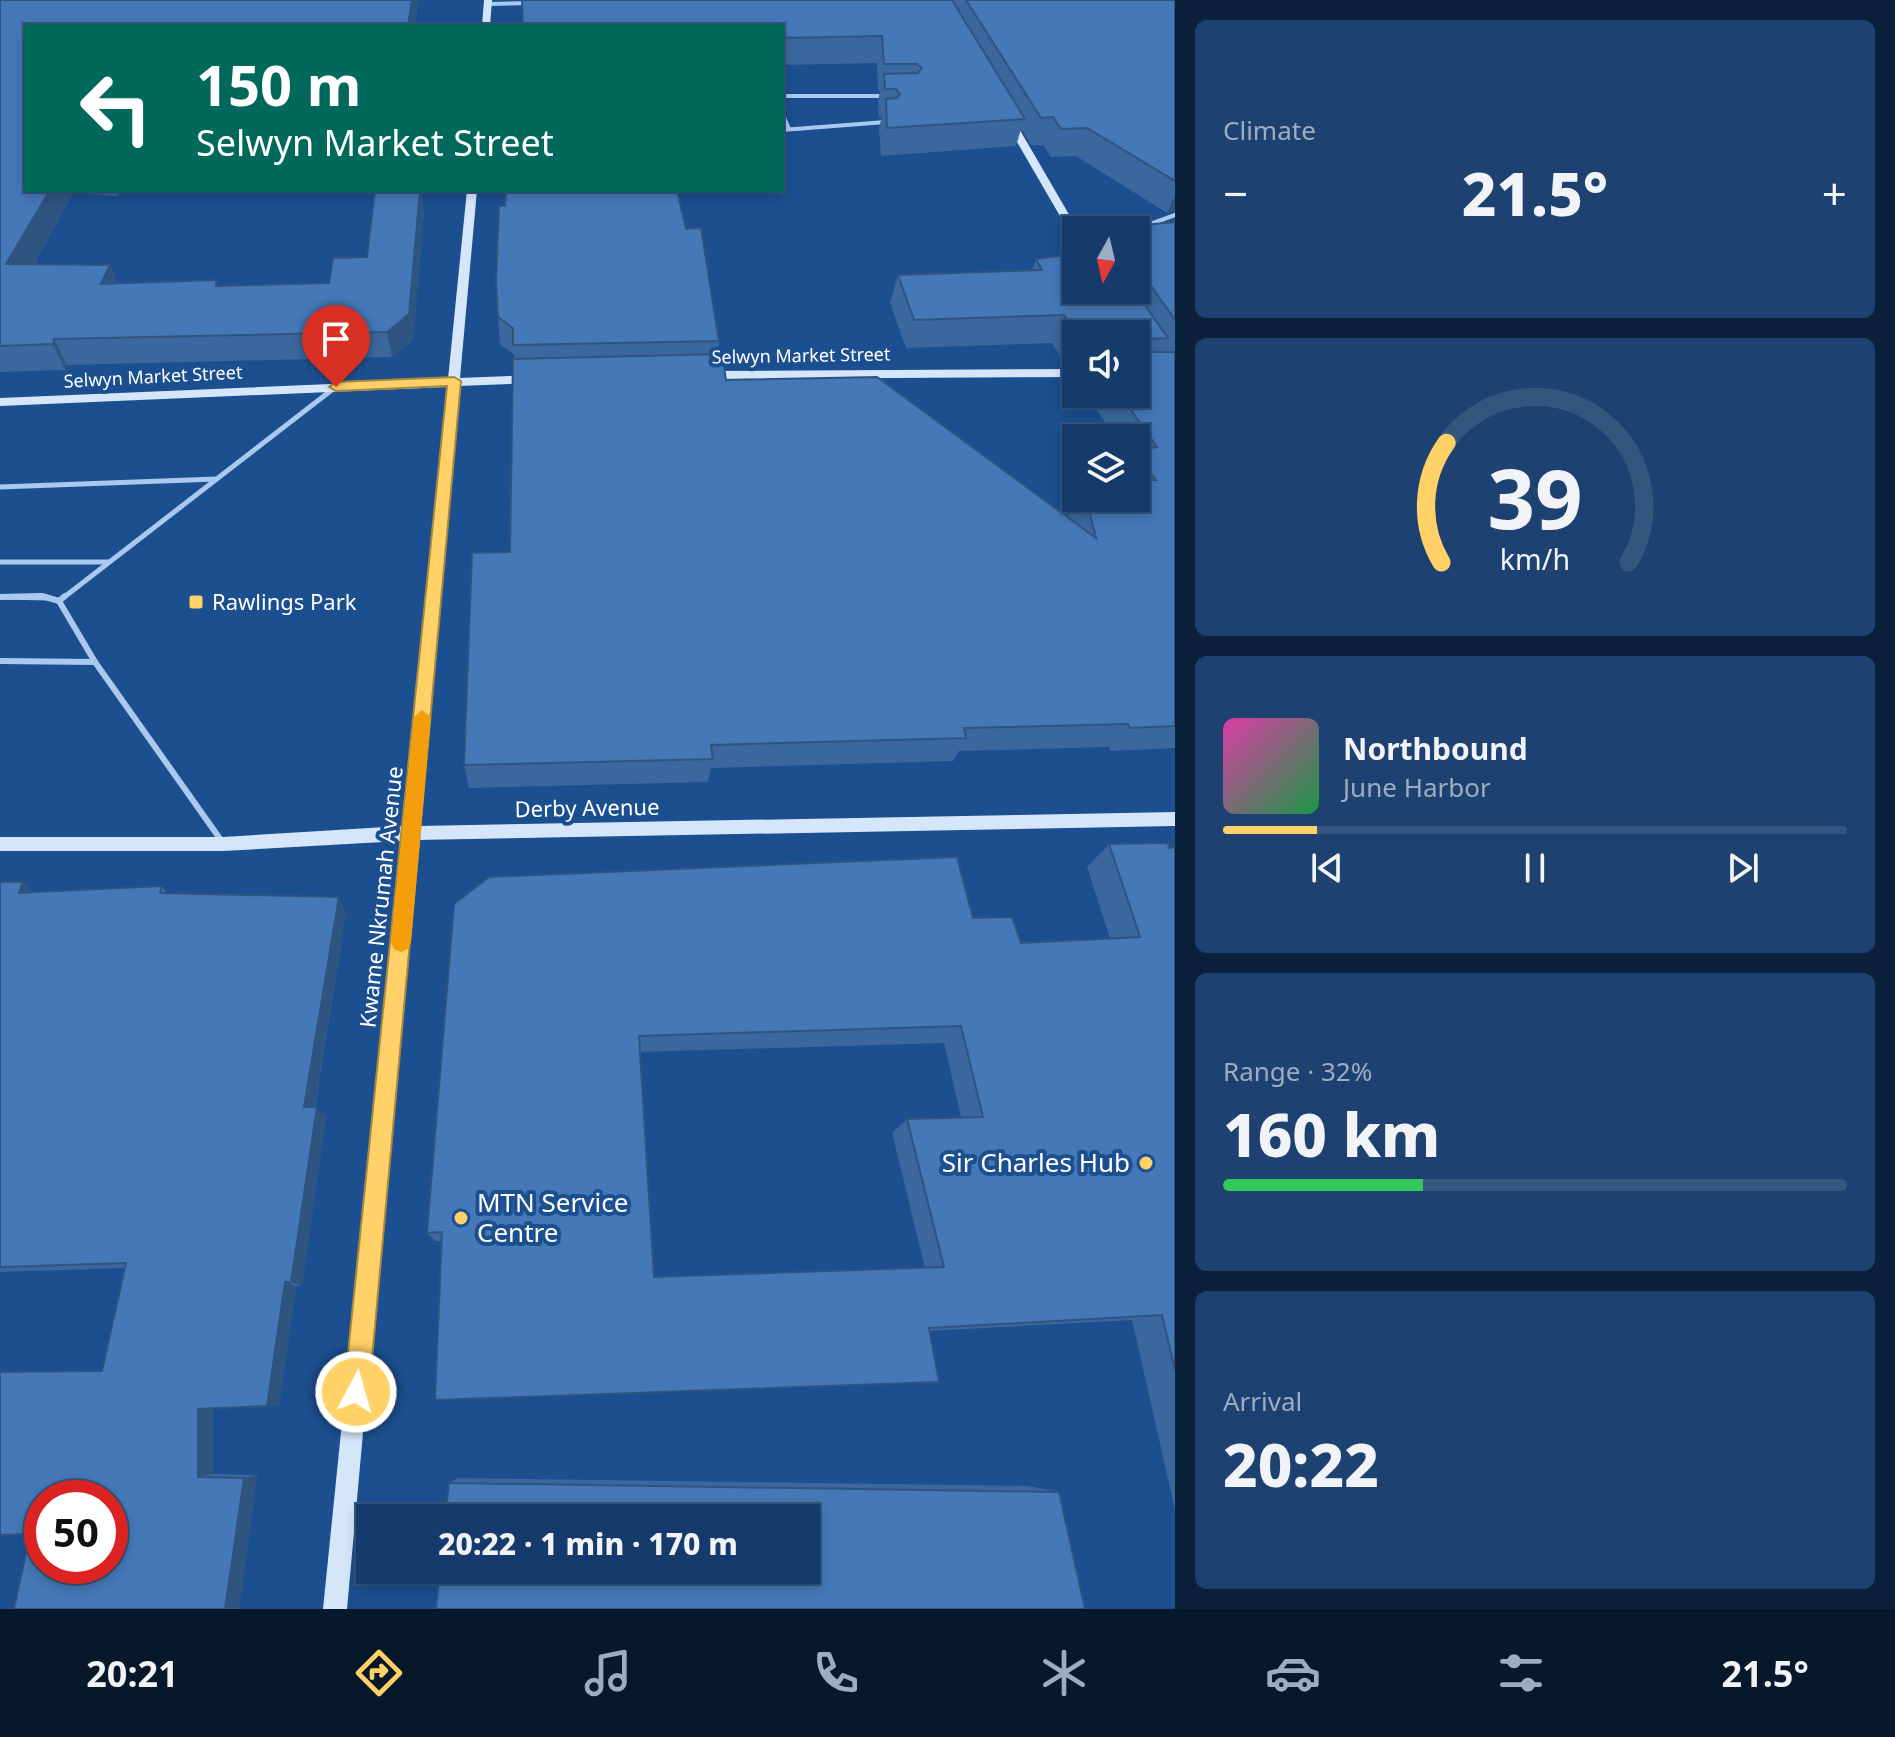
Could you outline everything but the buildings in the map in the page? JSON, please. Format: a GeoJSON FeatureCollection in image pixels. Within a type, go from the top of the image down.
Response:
{"type":"FeatureCollection","features":[{"type":"Feature","properties":{"kind":"main road"},"geometry":{"type":"LineString","coordinates":[[486,24],[488,2]]}},
{"type":"Feature","properties":{"kind":"main road"},"geometry":{"type":"LineString","coordinates":[[1000,103],[1065,216]]}},
{"type":"Feature","properties":{"kind":"main road","name":"Kwame Nkrumah Avenue"},"geometry":{"type":"LineString","coordinates":[[335,1609],[472,192]]}},
{"type":"Feature","properties":{"kind":"main road","name":"Selwyn Market Street"},"geometry":{"type":"LineString","coordinates":[[693,376],[1062,373]]}},
{"type":"Feature","properties":{"kind":"main road","name":"Selwyn Market Street"},"geometry":{"type":"LineString","coordinates":[[0,402],[550,379]]}},
{"type":"Feature","properties":{"kind":"main road","name":"Derby Avenue"},"geometry":{"type":"LineString","coordinates":[[0,844],[223,844],[412,833],[1175,819]]}},
{"type":"Feature","properties":{"kind":"lane"},"geometry":{"type":"LineString","coordinates":[[488,2],[534,3]]}},
{"type":"Feature","properties":{"kind":"lane"},"geometry":{"type":"LineString","coordinates":[[784,96],[895,96]]}},
{"type":"Feature","properties":{"kind":"lane"},"geometry":{"type":"LineString","coordinates":[[784,118],[789,129]]}},
{"type":"Feature","properties":{"kind":"lane"},"geometry":{"type":"LineString","coordinates":[[784,130],[888,121]]}},
{"type":"Feature","properties":{"kind":"lane"},"geometry":{"type":"LineString","coordinates":[[1150,224],[1175,215]]}},
{"type":"Feature","properties":{"kind":"lane"},"geometry":{"type":"LineString","coordinates":[[59,601],[336,387]]}},
{"type":"Feature","properties":{"kind":"lane"},"geometry":{"type":"LineString","coordinates":[[0,487],[217,479]]}},
{"type":"Feature","properties":{"kind":"lane"},"geometry":{"type":"LineString","coordinates":[[0,562],[110,562]]}},
{"type":"Feature","properties":{"kind":"lane"},"geometry":{"type":"LineString","coordinates":[[0,597],[42,596],[59,601],[95,662],[223,844]]}},
{"type":"Feature","properties":{"kind":"lane"},"geometry":{"type":"LineString","coordinates":[[0,661],[95,662]]}},
{"type":"Feature","properties":{"kind":"slow traffic"},"geometry":{"type":"LineString","coordinates":[[401,942],[422,717]]}},
{"type":"Feature","properties":{"kind":"place","name":"Rawlings Park"},"geometry":{"type":"Point","coordinates":[196,602]}},
{"type":"Feature","properties":{"kind":"place","name":"Sir Charles Hub"},"geometry":{"type":"Point","coordinates":[1146,1163]}},
{"type":"Feature","properties":{"kind":"place","name":"MTN Service Centre"},"geometry":{"type":"Point","coordinates":[461,1218]}},
{"type":"Feature","properties":{"kind":"route"},"geometry":{"type":"LineString","coordinates":[[336,387],[454,381],[356,1392]]}}]}
